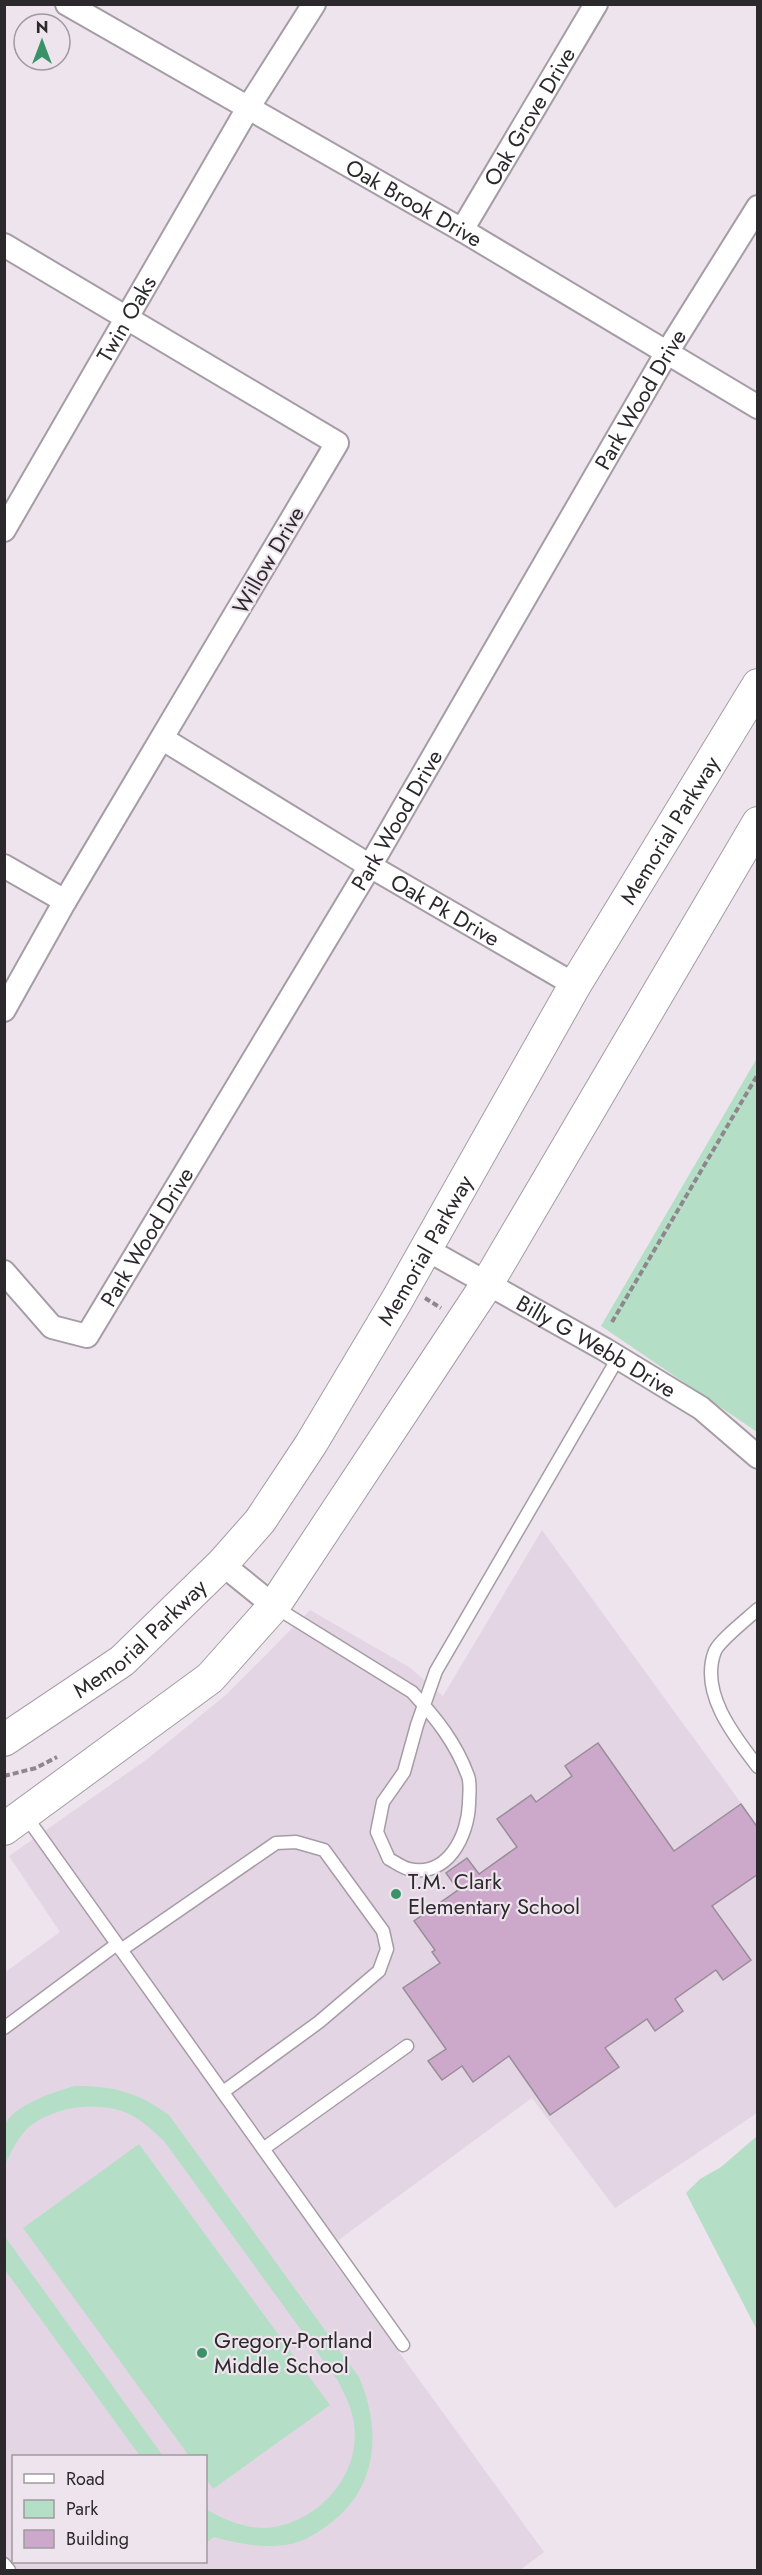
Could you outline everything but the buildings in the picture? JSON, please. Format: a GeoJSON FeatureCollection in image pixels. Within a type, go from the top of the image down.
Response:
{"type":"FeatureCollection","features":[{"type":"Feature","properties":{"kind":"street","name":"Oak Brook Drive"},"geometry":{"type":"LineString","coordinates":[[67,4],[462,230],[758,407]]}},
{"type":"Feature","properties":{"kind":"street","name":"Twin Oaks"},"geometry":{"type":"LineString","coordinates":[[4,530],[248,108],[314,4]]}},
{"type":"Feature","properties":{"kind":"street","name":"Oak Grove Drive"},"geometry":{"type":"LineString","coordinates":[[462,230],[597,4]]}},
{"type":"Feature","properties":{"kind":"street","name":"Park Wood Drive"},"geometry":{"type":"LineString","coordinates":[[4,1272],[52,1327],[87,1336],[369,866],[666,354],[758,207]]}},
{"type":"Feature","properties":{"kind":"street","name":"Willow Drive"},"geometry":{"type":"LineString","coordinates":[[4,245],[337,443],[65,901],[4,1010]]}},
{"type":"Feature","properties":{"kind":"street","name":"Memorial Parkway"},"geometry":{"type":"LineString","coordinates":[[4,1740],[122,1661],[222,1564],[260,1521],[311,1444],[426,1249],[575,986],[758,685]]}},
{"type":"Feature","properties":{"kind":"street","name":"Oak Pk Drive"},"geometry":{"type":"LineString","coordinates":[[163,739],[369,866],[575,986]]}},
{"type":"Feature","properties":{"kind":"street"},"geometry":{"type":"LineString","coordinates":[[15,1822],[210,1678],[274,1606],[487,1284],[758,823]]}},
{"type":"Feature","properties":{"kind":"street"},"geometry":{"type":"LineString","coordinates":[[4,866],[65,901]]}},
{"type":"Feature","properties":{"kind":"street","name":"Billy G Webb Drive"},"geometry":{"type":"LineString","coordinates":[[426,1249],[701,1408],[758,1457]]}},
{"type":"Feature","properties":{"kind":"street"},"geometry":{"type":"LineString","coordinates":[[222,1564],[274,1606]]}},
{"type":"Feature","properties":{"kind":"lane"},"geometry":{"type":"LineString","coordinates":[[274,1606],[412,1692],[424,1706],[441,1724],[469,1778],[469,1820],[457,1849],[435,1867],[410,1869],[389,1859],[377,1832],[383,1802],[405,1772],[417,1725],[424,1706],[436,1671],[618,1358]]}},
{"type":"Feature","properties":{"kind":"lane"},"geometry":{"type":"LineString","coordinates":[[758,1609],[716,1650],[710,1678],[728,1729],[758,1767]]}},
{"type":"Feature","properties":{"kind":"lane"},"geometry":{"type":"LineString","coordinates":[[15,1822],[119,1947],[403,2346]]}},
{"type":"Feature","properties":{"kind":"lane"},"geometry":{"type":"LineString","coordinates":[[4,2028],[119,1947],[276,1844],[296,1842],[324,1850],[383,1931],[387,1949],[379,1971],[319,2022],[223,2092]]}},
{"type":"Feature","properties":{"kind":"lane"},"geometry":{"type":"LineString","coordinates":[[263,2149],[407,2046]]}},
{"type":"Feature","properties":{"kind":"lane"},"geometry":{"type":"LineString","coordinates":[[4,2564],[9,2571]]}},
{"type":"Feature","properties":{"kind":"path"},"geometry":{"type":"LineString","coordinates":[[612,1322],[758,1074]]}},
{"type":"Feature","properties":{"kind":"shaded area","name":"T.M. Clark Elementary School"},"geometry":{"type":"Polygon","coordinates":[[[542,1530],[757,1825],[757,2113],[615,2208],[532,2098],[325,2250],[544,2552],[520,2570],[5,2570],[4,1973],[60,1932],[9,1856],[146,1760],[227,1694],[310,1610],[409,1667],[443,1696],[542,1530]]]}},
{"type":"Feature","properties":{"kind":"green space"},"geometry":{"type":"Polygon","coordinates":[[[757,1058],[757,1432],[601,1326],[757,1058]]]}},
{"type":"Feature","properties":{"kind":"green space"},"geometry":{"type":"Polygon","coordinates":[[[75,2086],[113,2089],[147,2101],[169,2115],[359,2377],[371,2418],[371,2458],[366,2477],[345,2511],[311,2536],[296,2543],[271,2546],[233,2542],[214,2537],[207,2542],[207,2510],[239,2524],[266,2528],[292,2522],[308,2514],[322,2503],[335,2490],[344,2476],[355,2442],[350,2407],[338,2381],[164,2141],[142,2122],[127,2113],[103,2107],[64,2110],[30,2126],[19,2139],[5,2164],[3,2134],[5,2125],[17,2111],[26,2105],[57,2091],[75,2086]]]}},
{"type":"Feature","properties":{"kind":"green space"},"geometry":{"type":"Polygon","coordinates":[[[757,2136],[757,2330],[686,2193],[700,2179],[721,2167],[757,2136]]]}},
{"type":"Feature","properties":{"kind":"green space"},"geometry":{"type":"Polygon","coordinates":[[[139,2144],[330,2405],[213,2489],[207,2480],[207,2455],[188,2455],[23,2228],[139,2144]]]}},
{"type":"Feature","properties":{"kind":"green space"},"geometry":{"type":"Polygon","coordinates":[[[4,2234],[162,2455],[139,2455],[5,2270],[4,2234]]]}},
{"type":"Feature","properties":{"kind":"place","name":"T.M. Clark Elementary School"},"geometry":{"type":"Point","coordinates":[396,1894]}},
{"type":"Feature","properties":{"kind":"place","name":"Gregory-Portland Middle School"},"geometry":{"type":"Point","coordinates":[202,2353]}}]}
